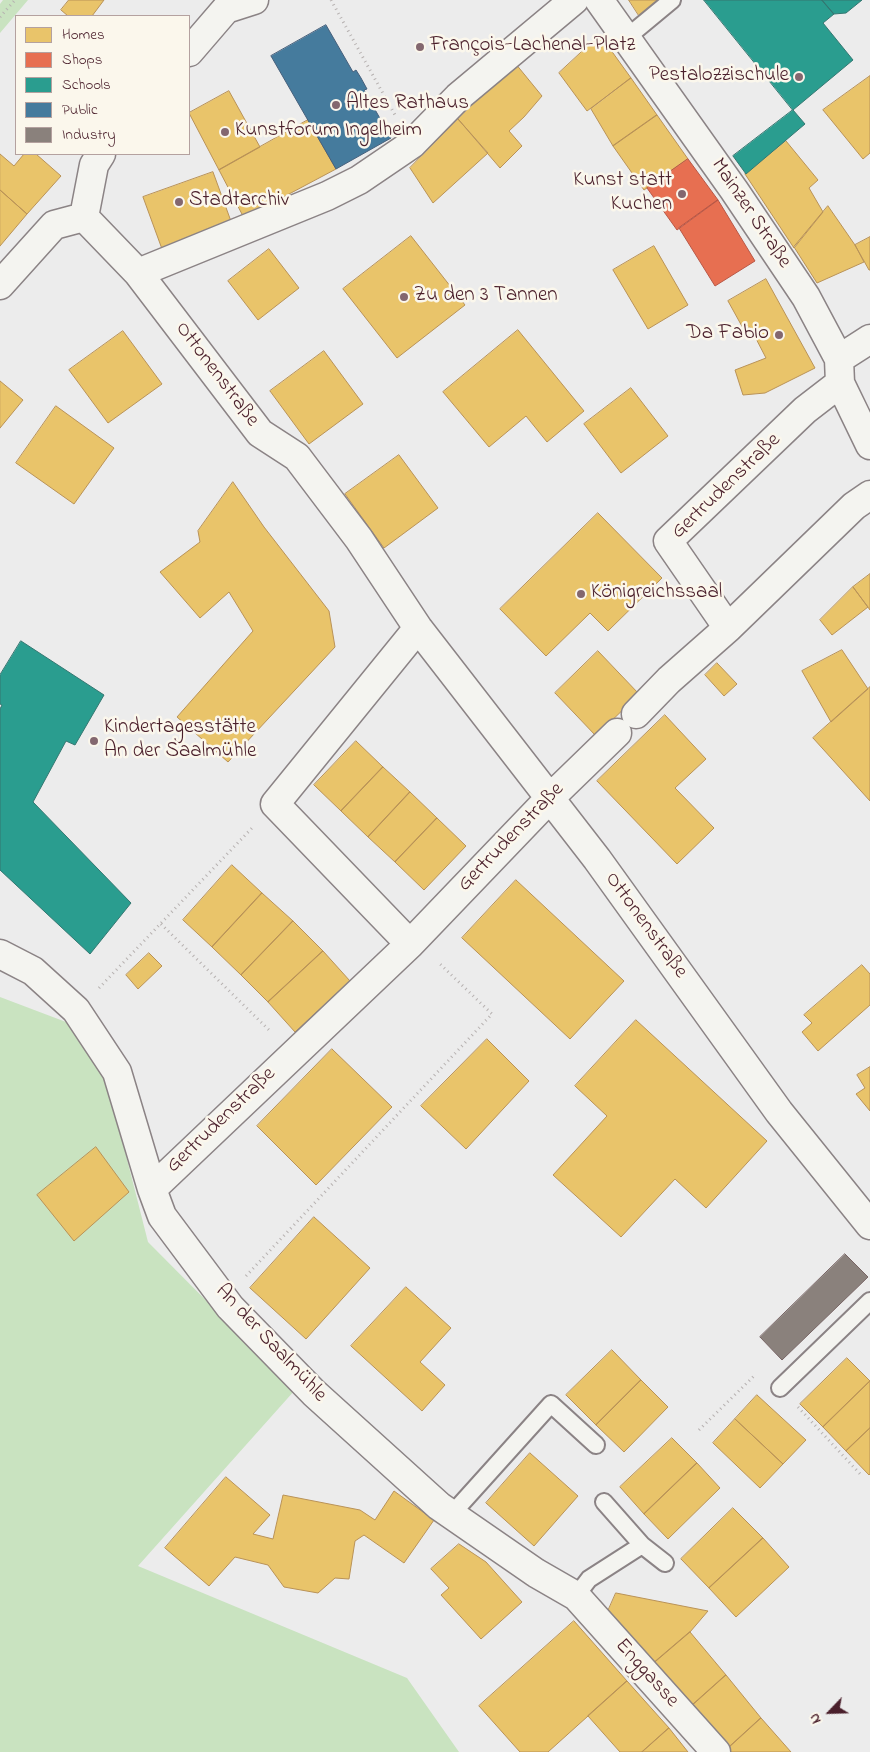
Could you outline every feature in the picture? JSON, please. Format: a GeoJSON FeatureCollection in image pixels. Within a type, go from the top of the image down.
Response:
{"type":"FeatureCollection","features":[{"type":"Feature","properties":{"kind":"street"},"geometry":{"type":"LineString","coordinates":[[190,51],[221,5],[254,0]]}},
{"type":"Feature","properties":{"kind":"street"},"geometry":{"type":"LineString","coordinates":[[138,274],[327,196],[359,180],[412,144],[458,97],[574,0]]}},
{"type":"Feature","properties":{"kind":"street","name":"Mainzer Straße"},"geometry":{"type":"LineString","coordinates":[[599,0],[734,190],[806,298],[840,371],[870,445]]}},
{"type":"Feature","properties":{"kind":"street"},"geometry":{"type":"LineString","coordinates":[[0,285],[54,225],[84,217],[94,165],[100,155]]}},
{"type":"Feature","properties":{"kind":"street","name":"Ottonenstraße"},"geometry":{"type":"LineString","coordinates":[[84,217],[138,274],[260,433],[297,457],[359,539],[418,628],[602,866],[779,1112],[870,1225]]}},
{"type":"Feature","properties":{"kind":"street","name":"Gertrudenstraße"},"geometry":{"type":"LineString","coordinates":[[728,628],[668,542],[805,410],[870,339]]}},
{"type":"Feature","properties":{"kind":"street"},"geometry":{"type":"LineString","coordinates":[[636,714],[669,680],[728,628],[854,506],[870,495]]}},
{"type":"Feature","properties":{"kind":"street"},"geometry":{"type":"LineString","coordinates":[[412,942],[275,804],[418,628]]}},
{"type":"Feature","properties":{"kind":"street","name":"Gertrudenstraße"},"geometry":{"type":"LineString","coordinates":[[152,1189],[412,942],[550,798],[617,733]]}},
{"type":"Feature","properties":{"kind":"street","name":"An der Saalmühle"},"geometry":{"type":"LineString","coordinates":[[0,954],[33,971],[76,1010],[117,1072],[162,1216],[230,1307],[314,1393],[438,1506],[536,1573]]}},
{"type":"Feature","properties":{"kind":"street","name":"Enggasse"},"geometry":{"type":"LineString","coordinates":[[536,1573],[576,1596],[716,1752]]}},
{"type":"Feature","properties":{"kind":"lane"},"geometry":{"type":"LineString","coordinates":[[625,39],[672,0]]}},
{"type":"Feature","properties":{"kind":"lane"},"geometry":{"type":"LineString","coordinates":[[780,1388],[870,1301]]}},
{"type":"Feature","properties":{"kind":"lane"},"geometry":{"type":"LineString","coordinates":[[451,1515],[551,1404],[596,1445]]}},
{"type":"Feature","properties":{"kind":"lane"},"geometry":{"type":"LineString","coordinates":[[604,1502],[642,1545],[665,1563]]}},
{"type":"Feature","properties":{"kind":"lane"},"geometry":{"type":"LineString","coordinates":[[576,1596],[589,1579],[642,1545]]}},
{"type":"Feature","properties":{"kind":"path"},"geometry":{"type":"LineString","coordinates":[[0,17],[15,0]]}},
{"type":"Feature","properties":{"kind":"path"},"geometry":{"type":"LineString","coordinates":[[331,0],[412,144]]}},
{"type":"Feature","properties":{"kind":"path"},"geometry":{"type":"LineString","coordinates":[[76,1010],[275,804]]}},
{"type":"Feature","properties":{"kind":"path","name":"Gertrudenstraße"},"geometry":{"type":"LineString","coordinates":[[161,924],[293,1054]]}},
{"type":"Feature","properties":{"kind":"path"},"geometry":{"type":"LineString","coordinates":[[224,1299],[492,1014],[412,942]]}},
{"type":"Feature","properties":{"kind":"path"},"geometry":{"type":"LineString","coordinates":[[699,1430],[760,1370],[780,1388],[862,1476]]}},
{"type":"Feature","properties":{"kind":"green space"},"geometry":{"type":"Polygon","coordinates":[[[3,0],[28,0],[0,33],[0,4],[3,0]]]}},
{"type":"Feature","properties":{"kind":"green space"},"geometry":{"type":"Polygon","coordinates":[[[0,997],[95,1033],[148,1242],[295,1390],[138,1566],[407,1678],[459,1752],[0,1752],[0,997]]]}},
{"type":"Feature","properties":{"kind":"building: Homes"},"geometry":{"type":"Polygon","coordinates":[[[69,0],[104,0],[93,15],[67,15],[61,10],[69,0]]]}},
{"type":"Feature","properties":{"kind":"building: Homes"},"geometry":{"type":"Polygon","coordinates":[[[629,0],[659,0],[640,17],[629,0]]]}},
{"type":"Feature","properties":{"kind":"building: Homes"},"geometry":{"type":"Polygon","coordinates":[[[600,35],[631,78],[587,111],[559,73],[600,35]]]}},
{"type":"Feature","properties":{"kind":"building: Homes"},"geometry":{"type":"Polygon","coordinates":[[[515,63],[542,96],[509,131],[522,146],[500,168],[458,119],[515,63]]]}},
{"type":"Feature","properties":{"kind":"building: Homes"},"geometry":{"type":"Polygon","coordinates":[[[870,76],[870,153],[863,159],[823,110],[870,76]]]}},
{"type":"Feature","properties":{"kind":"building: Homes"},"geometry":{"type":"Polygon","coordinates":[[[631,78],[657,115],[613,146],[591,109],[631,78]]]}},
{"type":"Feature","properties":{"kind":"building: Homes"},"geometry":{"type":"Polygon","coordinates":[[[229,91],[260,147],[219,170],[190,112],[229,91]]]}},
{"type":"Feature","properties":{"kind":"building: Homes"},"geometry":{"type":"Polygon","coordinates":[[[657,115],[688,159],[644,190],[613,146],[657,115]]]}},
{"type":"Feature","properties":{"kind":"building: Homes"},"geometry":{"type":"Polygon","coordinates":[[[458,119],[488,153],[433,203],[410,168],[458,119]]]}},
{"type":"Feature","properties":{"kind":"building: Homes"},"geometry":{"type":"Polygon","coordinates":[[[308,120],[336,169],[244,218],[219,170],[308,120]]]}},
{"type":"Feature","properties":{"kind":"building: Homes"},"geometry":{"type":"Polygon","coordinates":[[[786,141],[818,180],[809,188],[823,212],[794,248],[745,174],[786,141]]]}},
{"type":"Feature","properties":{"kind":"building: Homes"},"geometry":{"type":"Polygon","coordinates":[[[0,154],[14,166],[23,155],[37,155],[61,176],[27,214],[0,190],[0,154]]]}},
{"type":"Feature","properties":{"kind":"building: Homes"},"geometry":{"type":"Polygon","coordinates":[[[213,172],[232,224],[162,249],[143,197],[213,172]]]}},
{"type":"Feature","properties":{"kind":"building: Homes"},"geometry":{"type":"Polygon","coordinates":[[[0,190],[27,214],[0,246],[0,190]]]}},
{"type":"Feature","properties":{"kind":"building: Homes"},"geometry":{"type":"Polygon","coordinates":[[[828,206],[855,245],[864,262],[817,283],[794,247],[828,206]]]}},
{"type":"Feature","properties":{"kind":"building: Homes","name":"Zu den 3 Tannen"},"geometry":{"type":"Polygon","coordinates":[[[411,236],[465,305],[397,358],[343,289],[411,236]]]}},
{"type":"Feature","properties":{"kind":"building: Homes"},"geometry":{"type":"Polygon","coordinates":[[[870,237],[870,270],[869,270],[855,245],[870,237]]]}},
{"type":"Feature","properties":{"kind":"building: Homes"},"geometry":{"type":"Polygon","coordinates":[[[654,246],[688,305],[648,329],[613,270],[654,246]]]}},
{"type":"Feature","properties":{"kind":"building: Homes"},"geometry":{"type":"Polygon","coordinates":[[[269,249],[299,288],[258,320],[228,281],[269,249]]]}},
{"type":"Feature","properties":{"kind":"building: Homes"},"geometry":{"type":"Polygon","coordinates":[[[766,279],[815,368],[765,393],[743,395],[735,370],[766,358],[750,327],[744,330],[728,301],[766,279]]]}},
{"type":"Feature","properties":{"kind":"building: Homes"},"geometry":{"type":"Polygon","coordinates":[[[518,330],[584,411],[547,442],[526,416],[489,447],[443,392],[518,330]]]}},
{"type":"Feature","properties":{"kind":"building: Homes"},"geometry":{"type":"Polygon","coordinates":[[[123,331],[162,384],[108,423],[69,370],[123,331]]]}},
{"type":"Feature","properties":{"kind":"building: Homes"},"geometry":{"type":"Polygon","coordinates":[[[324,351],[363,404],[309,444],[270,391],[324,351]]]}},
{"type":"Feature","properties":{"kind":"building: Homes"},"geometry":{"type":"Polygon","coordinates":[[[0,381],[23,400],[0,428],[0,381]]]}},
{"type":"Feature","properties":{"kind":"building: Homes"},"geometry":{"type":"Polygon","coordinates":[[[631,388],[668,436],[621,473],[584,424],[631,388]]]}},
{"type":"Feature","properties":{"kind":"building: Homes"},"geometry":{"type":"Polygon","coordinates":[[[56,406],[114,448],[74,504],[16,463],[56,406]]]}},
{"type":"Feature","properties":{"kind":"building: Homes"},"geometry":{"type":"Polygon","coordinates":[[[399,455],[438,508],[384,548],[345,494],[399,455]]]}},
{"type":"Feature","properties":{"kind":"building: Homes"},"geometry":{"type":"Polygon","coordinates":[[[233,482],[264,527],[329,611],[335,647],[228,762],[177,717],[253,631],[229,592],[200,618],[160,572],[200,542],[198,531],[233,482]]]}},
{"type":"Feature","properties":{"kind":"building: Homes","name":"Königreichssaal"},"geometry":{"type":"Polygon","coordinates":[[[598,513],[662,578],[608,631],[590,613],[546,656],[500,609],[598,513]]]}},
{"type":"Feature","properties":{"kind":"building: Homes"},"geometry":{"type":"Polygon","coordinates":[[[870,574],[870,610],[853,587],[870,574]]]}},
{"type":"Feature","properties":{"kind":"building: Homes"},"geometry":{"type":"Polygon","coordinates":[[[853,587],[868,607],[832,635],[820,620],[853,587]]]}},
{"type":"Feature","properties":{"kind":"building: Homes"},"geometry":{"type":"Polygon","coordinates":[[[842,650],[868,689],[831,722],[802,671],[842,650]]]}},
{"type":"Feature","properties":{"kind":"building: Homes"},"geometry":{"type":"Polygon","coordinates":[[[598,651],[639,694],[596,736],[555,693],[598,651]]]}},
{"type":"Feature","properties":{"kind":"building: Homes"},"geometry":{"type":"Polygon","coordinates":[[[717,663],[737,684],[724,696],[705,675],[717,663]]]}},
{"type":"Feature","properties":{"kind":"building: Homes"},"geometry":{"type":"Polygon","coordinates":[[[870,687],[870,801],[813,738],[870,687]]]}},
{"type":"Feature","properties":{"kind":"building: Homes"},"geometry":{"type":"Polygon","coordinates":[[[665,715],[706,759],[675,788],[714,828],[677,864],[597,781],[665,715]]]}},
{"type":"Feature","properties":{"kind":"building: Homes"},"geometry":{"type":"Polygon","coordinates":[[[356,741],[383,767],[341,811],[314,785],[356,741]]]}},
{"type":"Feature","properties":{"kind":"building: Homes"},"geometry":{"type":"Polygon","coordinates":[[[383,767],[410,792],[368,837],[341,811],[383,767]]]}},
{"type":"Feature","properties":{"kind":"building: Homes"},"geometry":{"type":"Polygon","coordinates":[[[410,792],[437,818],[395,862],[368,837],[410,792]]]}},
{"type":"Feature","properties":{"kind":"building: Homes"},"geometry":{"type":"Polygon","coordinates":[[[437,818],[466,846],[424,890],[395,862],[437,818]]]}},
{"type":"Feature","properties":{"kind":"building: Homes"},"geometry":{"type":"Polygon","coordinates":[[[232,865],[262,893],[212,947],[183,920],[232,865]]]}},
{"type":"Feature","properties":{"kind":"building: Homes"},"geometry":{"type":"Polygon","coordinates":[[[516,880],[624,981],[570,1039],[462,938],[516,880]]]}},
{"type":"Feature","properties":{"kind":"building: Homes"},"geometry":{"type":"Polygon","coordinates":[[[262,893],[293,921],[241,975],[212,947],[262,893]]]}},
{"type":"Feature","properties":{"kind":"building: Homes"},"geometry":{"type":"Polygon","coordinates":[[[293,921],[323,951],[268,1002],[241,975],[293,921]]]}},
{"type":"Feature","properties":{"kind":"building: Homes"},"geometry":{"type":"Polygon","coordinates":[[[323,951],[350,981],[295,1032],[268,1002],[323,951]]]}},
{"type":"Feature","properties":{"kind":"building: Homes"},"geometry":{"type":"Polygon","coordinates":[[[149,953],[162,966],[138,989],[126,975],[149,953]]]}},
{"type":"Feature","properties":{"kind":"building: Homes"},"geometry":{"type":"Polygon","coordinates":[[[862,965],[870,974],[870,1005],[818,1051],[802,1032],[812,1023],[804,1015],[862,965]]]}},
{"type":"Feature","properties":{"kind":"building: Homes"},"geometry":{"type":"Polygon","coordinates":[[[636,1020],[767,1141],[706,1208],[675,1179],[621,1237],[553,1175],[607,1116],[575,1086],[636,1020]]]}},
{"type":"Feature","properties":{"kind":"building: Homes"},"geometry":{"type":"Polygon","coordinates":[[[487,1039],[529,1081],[466,1149],[421,1106],[487,1039]]]}},
{"type":"Feature","properties":{"kind":"building: Homes"},"geometry":{"type":"Polygon","coordinates":[[[332,1049],[392,1107],[316,1185],[257,1126],[332,1049]]]}},
{"type":"Feature","properties":{"kind":"building: Homes"},"geometry":{"type":"Polygon","coordinates":[[[870,1067],[870,1111],[856,1094],[865,1088],[857,1075],[870,1067]]]}},
{"type":"Feature","properties":{"kind":"building: Homes"},"geometry":{"type":"Polygon","coordinates":[[[96,1147],[129,1192],[74,1241],[37,1195],[96,1147]]]}},
{"type":"Feature","properties":{"kind":"building: Homes"},"geometry":{"type":"Polygon","coordinates":[[[314,1217],[370,1268],[306,1339],[250,1288],[314,1217]]]}},
{"type":"Feature","properties":{"kind":"building: Homes"},"geometry":{"type":"Polygon","coordinates":[[[406,1287],[451,1328],[420,1362],[445,1385],[422,1411],[351,1346],[406,1287]]]}},
{"type":"Feature","properties":{"kind":"building: Homes"},"geometry":{"type":"Polygon","coordinates":[[[612,1350],[641,1380],[596,1425],[566,1395],[612,1350]]]}},
{"type":"Feature","properties":{"kind":"building: Homes"},"geometry":{"type":"Polygon","coordinates":[[[847,1358],[870,1381],[823,1427],[800,1404],[847,1358]]]}},
{"type":"Feature","properties":{"kind":"building: Homes"},"geometry":{"type":"Polygon","coordinates":[[[641,1380],[668,1407],[624,1452],[596,1425],[641,1380]]]}},
{"type":"Feature","properties":{"kind":"building: Homes"},"geometry":{"type":"Polygon","coordinates":[[[870,1381],[870,1428],[846,1451],[823,1427],[870,1381]]]}},
{"type":"Feature","properties":{"kind":"building: Homes"},"geometry":{"type":"Polygon","coordinates":[[[757,1395],[806,1440],[783,1464],[735,1419],[757,1395]]]}},
{"type":"Feature","properties":{"kind":"building: Homes"},"geometry":{"type":"Polygon","coordinates":[[[735,1419],[783,1464],[760,1488],[713,1443],[735,1419]]]}},
{"type":"Feature","properties":{"kind":"building: Homes"},"geometry":{"type":"Polygon","coordinates":[[[870,1428],[870,1474],[869,1475],[846,1451],[870,1428]]]}},
{"type":"Feature","properties":{"kind":"building: Homes"},"geometry":{"type":"Polygon","coordinates":[[[672,1438],[697,1463],[644,1514],[620,1487],[672,1438]]]}},
{"type":"Feature","properties":{"kind":"building: Homes"},"geometry":{"type":"Polygon","coordinates":[[[530,1453],[578,1496],[534,1546],[486,1503],[530,1453]]]}},
{"type":"Feature","properties":{"kind":"building: Homes"},"geometry":{"type":"Polygon","coordinates":[[[697,1463],[720,1488],[668,1539],[644,1514],[697,1463]]]}},
{"type":"Feature","properties":{"kind":"building: Homes"},"geometry":{"type":"Polygon","coordinates":[[[226,1477],[270,1515],[253,1534],[273,1539],[283,1495],[360,1510],[375,1520],[394,1491],[434,1520],[404,1563],[364,1535],[355,1541],[349,1579],[335,1578],[318,1593],[284,1587],[268,1565],[235,1557],[209,1586],[165,1548],[226,1477]]]}},
{"type":"Feature","properties":{"kind":"building: Homes"},"geometry":{"type":"Polygon","coordinates":[[[733,1508],[763,1538],[709,1588],[681,1559],[733,1508]]]}},
{"type":"Feature","properties":{"kind":"building: Homes"},"geometry":{"type":"Polygon","coordinates":[[[763,1538],[789,1567],[736,1617],[709,1588],[763,1538]]]}},
{"type":"Feature","properties":{"kind":"building: Homes"},"geometry":{"type":"Polygon","coordinates":[[[459,1544],[486,1562],[522,1602],[481,1639],[441,1595],[449,1588],[431,1569],[459,1544]]]}},
{"type":"Feature","properties":{"kind":"building: Homes"},"geometry":{"type":"Polygon","coordinates":[[[616,1593],[708,1611],[690,1632],[649,1667],[608,1611],[616,1593]]]}},
{"type":"Feature","properties":{"kind":"building: Homes"},"geometry":{"type":"Polygon","coordinates":[[[574,1621],[627,1681],[548,1752],[520,1752],[479,1706],[574,1621]]]}},
{"type":"Feature","properties":{"kind":"building: Homes"},"geometry":{"type":"Polygon","coordinates":[[[690,1632],[726,1675],[688,1709],[649,1667],[690,1632]]]}},
{"type":"Feature","properties":{"kind":"building: Homes"},"geometry":{"type":"Polygon","coordinates":[[[726,1675],[761,1718],[726,1750],[688,1709],[726,1675]]]}},
{"type":"Feature","properties":{"kind":"building: Homes"},"geometry":{"type":"Polygon","coordinates":[[[627,1681],[669,1728],[642,1752],[620,1752],[588,1716],[627,1681]]]}},
{"type":"Feature","properties":{"kind":"building: Homes"},"geometry":{"type":"Polygon","coordinates":[[[761,1718],[791,1752],[728,1752],[726,1750],[761,1718]]]}},
{"type":"Feature","properties":{"kind":"building: Homes"},"geometry":{"type":"Polygon","coordinates":[[[669,1728],[688,1752],[642,1752],[669,1728]]]}},
{"type":"Feature","properties":{"kind":"building: Shops","name":"Kunst statt Kuchen"},"geometry":{"type":"Polygon","coordinates":[[[688,159],[718,200],[677,230],[647,188],[688,159]]]}},
{"type":"Feature","properties":{"kind":"building: Shops"},"geometry":{"type":"Polygon","coordinates":[[[718,200],[755,261],[715,286],[679,228],[718,200]]]}},
{"type":"Feature","properties":{"kind":"building: Schools","name":"Pestalozzischule"},"geometry":{"type":"Polygon","coordinates":[[[704,0],[822,0],[834,14],[823,23],[853,60],[793,110],[704,0]]]}},
{"type":"Feature","properties":{"kind":"building: Schools"},"geometry":{"type":"Polygon","coordinates":[[[822,0],[862,0],[846,13],[834,14],[822,0]]]}},
{"type":"Feature","properties":{"kind":"building: Schools"},"geometry":{"type":"Polygon","coordinates":[[[793,110],[805,124],[746,174],[733,156],[793,110]]]}},
{"type":"Feature","properties":{"kind":"building: Schools"},"geometry":{"type":"Polygon","coordinates":[[[21,641],[104,695],[75,745],[66,741],[33,802],[131,903],[90,954],[0,870],[0,709],[2,705],[0,704],[0,675],[21,641]]]}},
{"type":"Feature","properties":{"kind":"building: Public","name":"Altes Rathaus"},"geometry":{"type":"Polygon","coordinates":[[[326,25],[353,72],[356,70],[361,78],[367,89],[364,90],[391,138],[336,169],[271,56],[326,25]]]}},
{"type":"Feature","properties":{"kind":"building: Industry"},"geometry":{"type":"Polygon","coordinates":[[[845,1254],[868,1277],[782,1360],[760,1337],[845,1254]]]}},
{"type":"Feature","properties":{"kind":"place","name":"François-Lachenal-Platz"},"geometry":{"type":"Point","coordinates":[420,47]}},
{"type":"Feature","properties":{"kind":"place","name":"Pestalozzischule"},"geometry":{"type":"Point","coordinates":[799,77]}},
{"type":"Feature","properties":{"kind":"place","name":"Altes Rathaus"},"geometry":{"type":"Point","coordinates":[336,105]}},
{"type":"Feature","properties":{"kind":"place","name":"Kunstforum Ingelheim"},"geometry":{"type":"Point","coordinates":[225,132]}},
{"type":"Feature","properties":{"kind":"place","name":"Kunst statt Kuchen"},"geometry":{"type":"Point","coordinates":[682,194]}},
{"type":"Feature","properties":{"kind":"place","name":"Stadtarchiv"},"geometry":{"type":"Point","coordinates":[179,202]}},
{"type":"Feature","properties":{"kind":"place","name":"Zu den 3 Tannen"},"geometry":{"type":"Point","coordinates":[404,297]}},
{"type":"Feature","properties":{"kind":"place","name":"Da Fabio"},"geometry":{"type":"Point","coordinates":[779,335]}},
{"type":"Feature","properties":{"kind":"place","name":"Königreichssaal"},"geometry":{"type":"Point","coordinates":[581,594]}},
{"type":"Feature","properties":{"kind":"place","name":"Kindertagesstätte An der Saalmühle"},"geometry":{"type":"Point","coordinates":[94,741]}}]}
